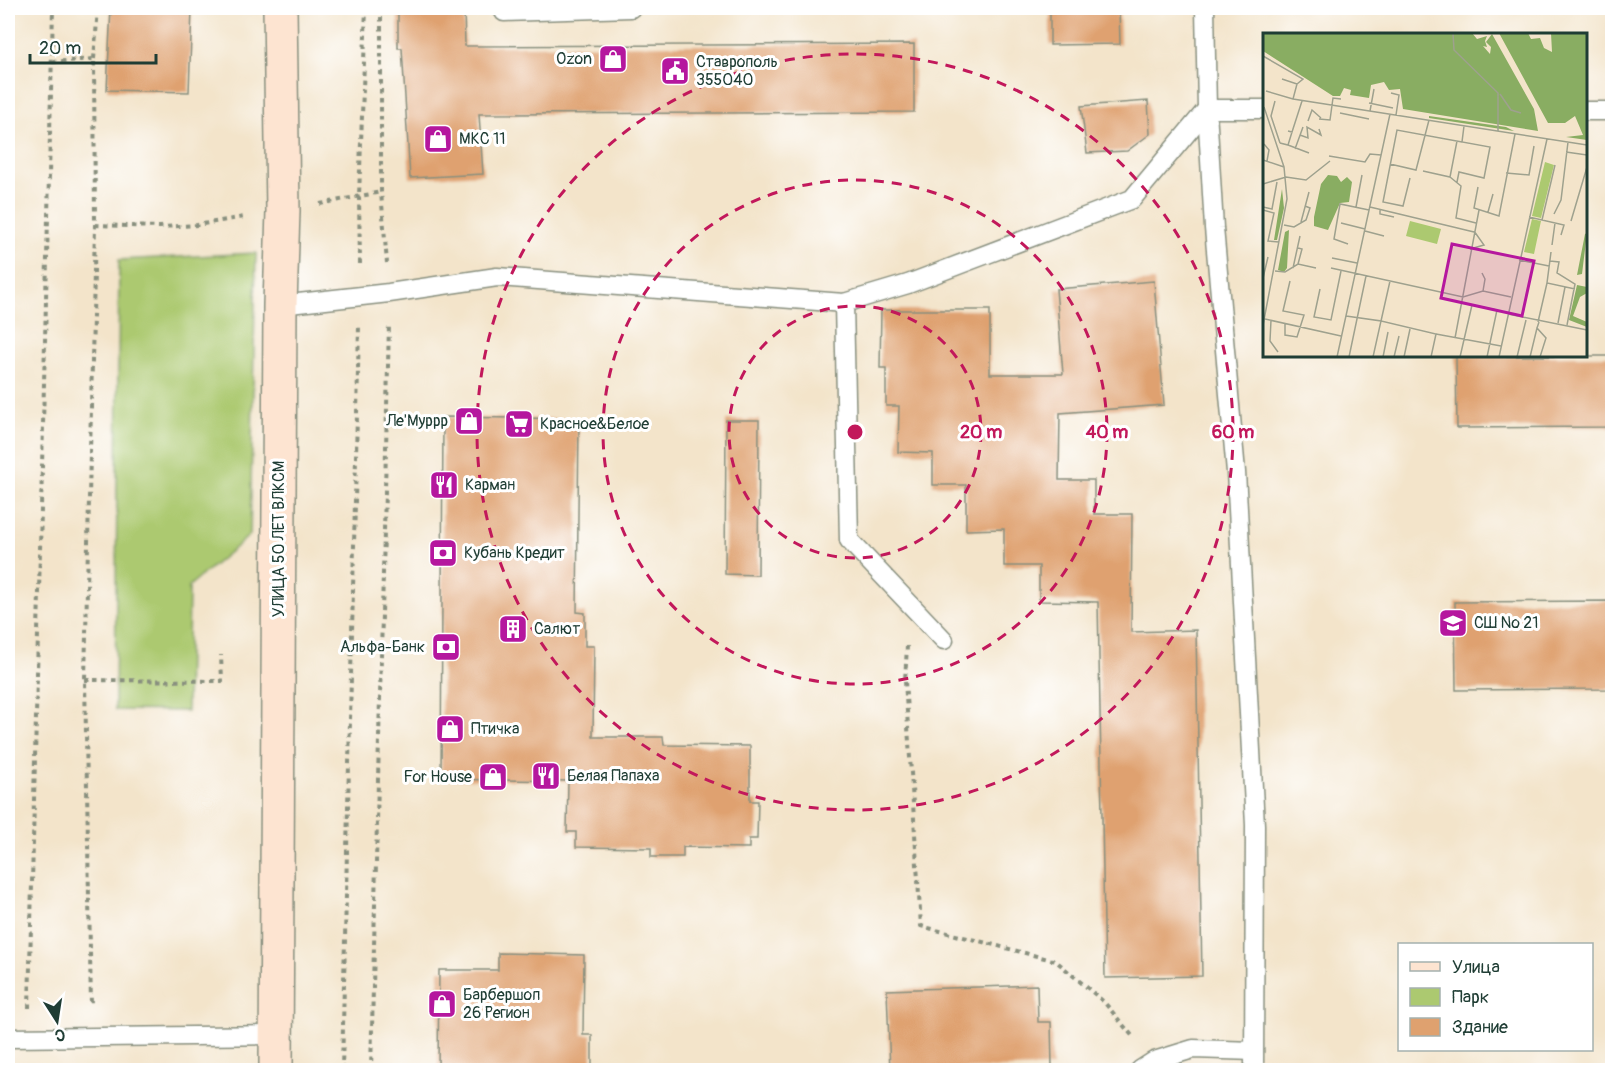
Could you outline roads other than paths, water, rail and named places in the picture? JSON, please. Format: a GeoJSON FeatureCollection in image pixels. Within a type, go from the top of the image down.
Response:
{"type":"FeatureCollection","features":[{"type":"Feature","properties":{"kind":"street","name":"УЛИЦА 50 ЛЕТ ВЛКСМ"},"geometry":{"type":"LineString","coordinates":[[276,1071],[280,305],[283,211],[280,8]]}},
{"type":"Feature","properties":{"kind":"lane"},"geometry":{"type":"LineString","coordinates":[[504,8],[504,12],[631,8]]}},
{"type":"Feature","properties":{"kind":"lane"},"geometry":{"type":"LineString","coordinates":[[1205,8],[1207,109],[1214,228],[1236,472],[1255,825],[1254,1071]]}},
{"type":"Feature","properties":{"kind":"lane"},"geometry":{"type":"LineString","coordinates":[[1207,109],[1263,110]]}},
{"type":"Feature","properties":{"kind":"lane"},"geometry":{"type":"LineString","coordinates":[[280,305],[389,293],[497,277],[844,303],[908,284],[1132,199],[1207,109]]}},
{"type":"Feature","properties":{"kind":"lane"},"geometry":{"type":"LineString","coordinates":[[1587,111],[1612,111]]}},
{"type":"Feature","properties":{"kind":"lane"},"geometry":{"type":"LineString","coordinates":[[844,303],[849,540],[944,640]]}},
{"type":"Feature","properties":{"kind":"lane"},"geometry":{"type":"LineString","coordinates":[[8,1038],[277,1035]]}},
{"type":"Feature","properties":{"kind":"lane"},"geometry":{"type":"LineString","coordinates":[[1147,1066],[1193,1049],[1254,1051]]}},
{"type":"Feature","properties":{"kind":"place","name":"Ozon"},"geometry":{"type":"Point","coordinates":[613,59]}},
{"type":"Feature","properties":{"kind":"place","name":"Ставрополь 355040"},"geometry":{"type":"Point","coordinates":[675,71]}},
{"type":"Feature","properties":{"kind":"place","name":"МКС 11"},"geometry":{"type":"Point","coordinates":[438,139]}},
{"type":"Feature","properties":{"kind":"place","name":"Ле'Муррр"},"geometry":{"type":"Point","coordinates":[469,421]}},
{"type":"Feature","properties":{"kind":"place","name":"Красное&Белое"},"geometry":{"type":"Point","coordinates":[519,424]}},
{"type":"Feature","properties":{"kind":"place","name":"Карман"},"geometry":{"type":"Point","coordinates":[444,485]}},
{"type":"Feature","properties":{"kind":"place","name":"Кубань Кредит"},"geometry":{"type":"Point","coordinates":[443,553]}},
{"type":"Feature","properties":{"kind":"place","name":"СШ № 21"},"geometry":{"type":"Point","coordinates":[1453,623]}},
{"type":"Feature","properties":{"kind":"place","name":"Салют"},"geometry":{"type":"Point","coordinates":[513,629]}},
{"type":"Feature","properties":{"kind":"place","name":"Альфа-Банк"},"geometry":{"type":"Point","coordinates":[446,647]}},
{"type":"Feature","properties":{"kind":"place","name":"Птичка"},"geometry":{"type":"Point","coordinates":[450,729]}},
{"type":"Feature","properties":{"kind":"place","name":"Белая Папаха"},"geometry":{"type":"Point","coordinates":[546,776]}},
{"type":"Feature","properties":{"kind":"place","name":"For House"},"geometry":{"type":"Point","coordinates":[493,777]}},
{"type":"Feature","properties":{"kind":"place","name":"Барбершоп 26 Регион"},"geometry":{"type":"Point","coordinates":[442,1004]}}]}
